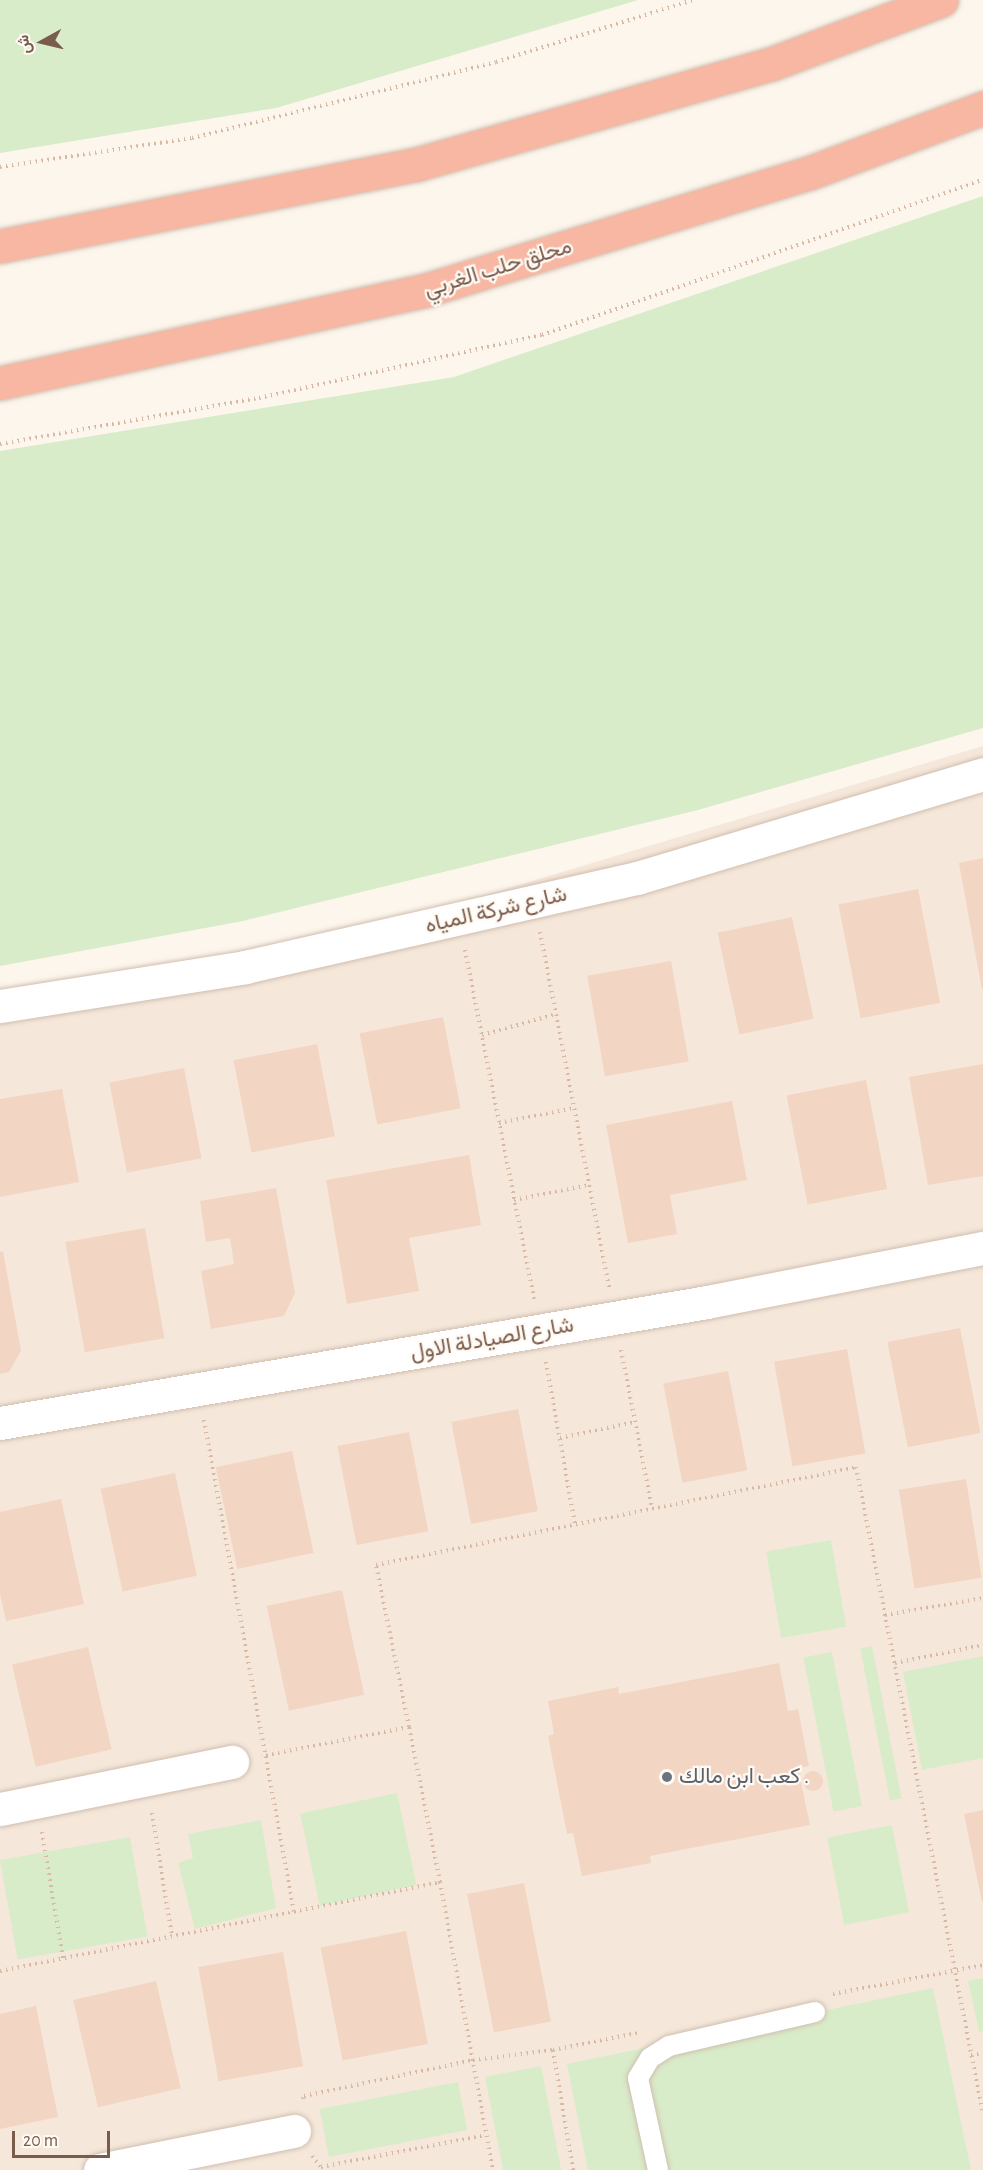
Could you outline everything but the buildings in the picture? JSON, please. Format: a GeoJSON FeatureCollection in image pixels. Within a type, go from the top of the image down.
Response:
{"type":"FeatureCollection","features":[{"type":"Feature","properties":{"kind":"highway"},"geometry":{"type":"LineString","coordinates":[[0,246],[414,165],[771,64],[941,0]]}},
{"type":"Feature","properties":{"kind":"highway","name":"محلق حلب الغربي"},"geometry":{"type":"LineString","coordinates":[[0,383],[426,290],[809,173],[983,108]]}},
{"type":"Feature","properties":{"kind":"street","name":"شارع شركة المياه"},"geometry":{"type":"LineString","coordinates":[[0,1006],[245,967],[637,878],[983,774]]}},
{"type":"Feature","properties":{"kind":"street","name":"شارع الصيادلة الاول"},"geometry":{"type":"LineString","coordinates":[[0,1423],[615,1318],[983,1248]]}},
{"type":"Feature","properties":{"kind":"street"},"geometry":{"type":"LineString","coordinates":[[0,1809],[232,1762]]}},
{"type":"Feature","properties":{"kind":"street"},"geometry":{"type":"LineString","coordinates":[[100,2170],[294,2131]]}},
{"type":"Feature","properties":{"kind":"lane"},"geometry":{"type":"LineString","coordinates":[[658,2170],[638,2078],[650,2058],[669,2046],[815,2012]]}},
{"type":"Feature","properties":{"kind":"path"},"geometry":{"type":"LineString","coordinates":[[0,167],[192,138],[495,62],[693,0]]}},
{"type":"Feature","properties":{"kind":"path"},"geometry":{"type":"LineString","coordinates":[[0,444],[259,398],[542,335],[983,180]]}},
{"type":"Feature","properties":{"kind":"path"},"geometry":{"type":"LineString","coordinates":[[534,902],[652,1508]]}},
{"type":"Feature","properties":{"kind":"path"},"geometry":{"type":"LineString","coordinates":[[459,918],[540,1331],[575,1524]]}},
{"type":"Feature","properties":{"kind":"path"},"geometry":{"type":"LineString","coordinates":[[482,1035],[556,1014]]}},
{"type":"Feature","properties":{"kind":"path"},"geometry":{"type":"LineString","coordinates":[[500,1123],[574,1108]]}},
{"type":"Feature","properties":{"kind":"path"},"geometry":{"type":"LineString","coordinates":[[514,1200],[589,1185]]}},
{"type":"Feature","properties":{"kind":"path"},"geometry":{"type":"LineString","coordinates":[[198,1389],[268,1755],[294,1912]]}},
{"type":"Feature","properties":{"kind":"path"},"geometry":{"type":"LineString","coordinates":[[560,1438],[636,1422]]}},
{"type":"Feature","properties":{"kind":"path"},"geometry":{"type":"LineString","coordinates":[[492,2170],[440,1882],[376,1564],[856,1467],[983,2114]]}},
{"type":"Feature","properties":{"kind":"path"},"geometry":{"type":"LineString","coordinates":[[885,1615],[983,1598]]}},
{"type":"Feature","properties":{"kind":"path"},"geometry":{"type":"LineString","coordinates":[[895,1663],[983,1645]]}},
{"type":"Feature","properties":{"kind":"path"},"geometry":{"type":"LineString","coordinates":[[232,1762],[409,1726]]}},
{"type":"Feature","properties":{"kind":"path"},"geometry":{"type":"LineString","coordinates":[[147,1779],[172,1936]]}},
{"type":"Feature","properties":{"kind":"path"},"geometry":{"type":"LineString","coordinates":[[37,1801],[63,1959]]}},
{"type":"Feature","properties":{"kind":"path"},"geometry":{"type":"LineString","coordinates":[[0,1971],[440,1882]]}},
{"type":"Feature","properties":{"kind":"path"},"geometry":{"type":"LineString","coordinates":[[955,1970],[983,1965]]}},
{"type":"Feature","properties":{"kind":"path"},"geometry":{"type":"LineString","coordinates":[[486,2135],[321,2167],[294,2131],[304,2096],[473,2060],[553,2050],[573,2170]]}},
{"type":"Feature","properties":{"kind":"path"},"geometry":{"type":"LineString","coordinates":[[971,2055],[983,2052]]}},
{"type":"Feature","properties":{"kind":"shaded area"},"geometry":{"type":"Polygon","coordinates":[[[983,746],[983,2170],[0,2170],[0,1006],[245,967],[983,746]]]}},
{"type":"Feature","properties":{"kind":"green space"},"geometry":{"type":"Polygon","coordinates":[[[0,0],[638,0],[276,108],[0,153],[0,0]]]}},
{"type":"Feature","properties":{"kind":"green space"},"geometry":{"type":"Polygon","coordinates":[[[983,196],[983,728],[698,810],[243,921],[0,966],[0,451],[454,377],[983,196]]]}},
{"type":"Feature","properties":{"kind":"green space"},"geometry":{"type":"Polygon","coordinates":[[[831,1540],[846,1627],[781,1638],[766,1551],[831,1540]]]}},
{"type":"Feature","properties":{"kind":"green space"},"geometry":{"type":"Polygon","coordinates":[[[872,1646],[902,1798],[890,1800],[860,1648],[872,1646]]]}},
{"type":"Feature","properties":{"kind":"green space"},"geometry":{"type":"Polygon","coordinates":[[[832,1652],[862,1806],[833,1812],[804,1658],[832,1652]]]}},
{"type":"Feature","properties":{"kind":"green space"},"geometry":{"type":"Polygon","coordinates":[[[983,1656],[983,1758],[922,1770],[903,1672],[983,1656]]]}},
{"type":"Feature","properties":{"kind":"green space"},"geometry":{"type":"Polygon","coordinates":[[[397,1793],[417,1885],[320,1906],[300,1814],[397,1793]]]}},
{"type":"Feature","properties":{"kind":"green space"},"geometry":{"type":"Polygon","coordinates":[[[261,1820],[276,1908],[195,1929],[178,1863],[193,1858],[188,1834],[261,1820]]]}},
{"type":"Feature","properties":{"kind":"green space"},"geometry":{"type":"Polygon","coordinates":[[[892,1825],[909,1912],[844,1925],[827,1838],[892,1825]]]}},
{"type":"Feature","properties":{"kind":"green space"},"geometry":{"type":"Polygon","coordinates":[[[130,1837],[148,1936],[18,1959],[0,1860],[130,1837]]]}},
{"type":"Feature","properties":{"kind":"green space"},"geometry":{"type":"Polygon","coordinates":[[[983,1978],[983,2031],[979,2032],[968,1981],[983,1978]]]}},
{"type":"Feature","properties":{"kind":"green space"},"geometry":{"type":"Polygon","coordinates":[[[933,1988],[971,2170],[588,2170],[567,2064],[933,1988]]]}},
{"type":"Feature","properties":{"kind":"green space"},"geometry":{"type":"Polygon","coordinates":[[[541,2066],[561,2170],[503,2170],[485,2077],[541,2066]]]}},
{"type":"Feature","properties":{"kind":"green space"},"geometry":{"type":"Polygon","coordinates":[[[458,2082],[467,2130],[329,2157],[320,2109],[458,2082]]]}},
{"type":"Feature","properties":{"kind":"place","name":"كعب ابن مالك ."},"geometry":{"type":"Point","coordinates":[667,1777]}}]}
